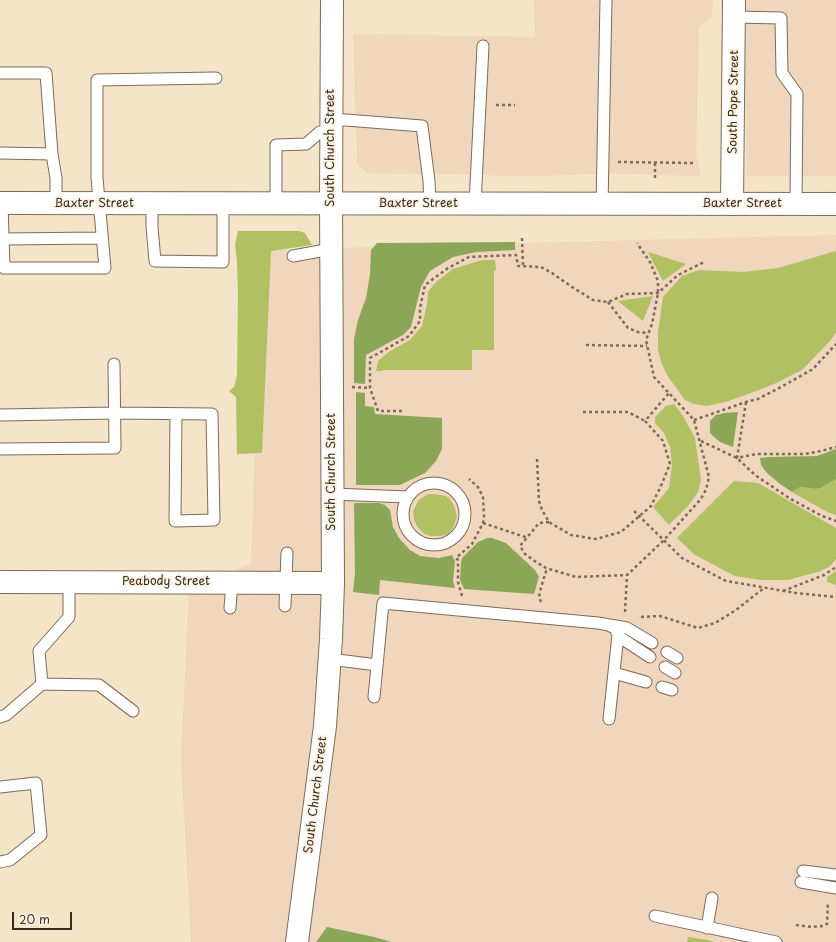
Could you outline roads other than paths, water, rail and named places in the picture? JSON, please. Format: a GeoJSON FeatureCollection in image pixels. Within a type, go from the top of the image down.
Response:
{"type":"FeatureCollection","features":[{"type":"Feature","properties":{"kind":"street","name":"South Church Street"},"geometry":{"type":"LineString","coordinates":[[298,942],[325,726],[330,659],[333,583],[331,249],[332,0]]}},
{"type":"Feature","properties":{"kind":"street","name":"South Pope Street"},"geometry":{"type":"LineString","coordinates":[[732,204],[734,8]]}},
{"type":"Feature","properties":{"kind":"street","name":"Baxter Street"},"geometry":{"type":"LineString","coordinates":[[1,203],[602,205],[836,204]]}},
{"type":"Feature","properties":{"kind":"street","name":"Peabody Street"},"geometry":{"type":"LineString","coordinates":[[0,582],[333,583]]}},
{"type":"Feature","properties":{"kind":"lane"},"geometry":{"type":"LineString","coordinates":[[602,205],[606,0]]}},
{"type":"Feature","properties":{"kind":"lane"},"geometry":{"type":"LineString","coordinates":[[734,8],[781,18],[782,73],[797,94],[796,204]]}},
{"type":"Feature","properties":{"kind":"lane"},"geometry":{"type":"LineString","coordinates":[[475,204],[483,46]]}},
{"type":"Feature","properties":{"kind":"lane"},"geometry":{"type":"LineString","coordinates":[[0,73],[46,73],[52,154],[56,178],[56,204]]}},
{"type":"Feature","properties":{"kind":"lane"},"geometry":{"type":"LineString","coordinates":[[1,203],[4,239],[2,259],[4,268],[105,268],[97,178],[97,80],[216,78]]}},
{"type":"Feature","properties":{"kind":"lane"},"geometry":{"type":"LineString","coordinates":[[276,204],[276,145],[306,144],[320,132],[346,120],[422,126],[429,181],[430,204]]}},
{"type":"Feature","properties":{"kind":"lane"},"geometry":{"type":"LineString","coordinates":[[0,153],[52,154]]}},
{"type":"Feature","properties":{"kind":"lane"},"geometry":{"type":"LineString","coordinates":[[152,204],[152,227],[155,261],[223,262],[223,203]]}},
{"type":"Feature","properties":{"kind":"lane"},"geometry":{"type":"LineString","coordinates":[[4,239],[102,238]]}},
{"type":"Feature","properties":{"kind":"lane"},"geometry":{"type":"LineString","coordinates":[[293,256],[331,249]]}},
{"type":"Feature","properties":{"kind":"lane"},"geometry":{"type":"LineString","coordinates":[[0,449],[115,448],[114,364]]}},
{"type":"Feature","properties":{"kind":"lane"},"geometry":{"type":"LineString","coordinates":[[0,415],[115,413],[212,414],[214,520],[175,521],[176,414]]}},
{"type":"Feature","properties":{"kind":"lane"},"geometry":{"type":"LineString","coordinates":[[436,483],[446,485],[454,490],[461,498],[465,516],[463,526],[458,534],[451,541],[432,546],[422,543],[414,538],[407,531],[404,522],[403,512],[408,497],[417,488],[426,484],[436,483]]}},
{"type":"Feature","properties":{"kind":"lane"},"geometry":{"type":"LineString","coordinates":[[332,494],[408,497]]}},
{"type":"Feature","properties":{"kind":"lane"},"geometry":{"type":"LineString","coordinates":[[285,606],[287,553]]}},
{"type":"Feature","properties":{"kind":"lane"},"geometry":{"type":"LineString","coordinates":[[42,684],[39,651],[69,617],[68,582]]}},
{"type":"Feature","properties":{"kind":"lane"},"geometry":{"type":"LineString","coordinates":[[230,608],[232,582]]}},
{"type":"Feature","properties":{"kind":"lane"},"geometry":{"type":"LineString","coordinates":[[374,697],[383,603],[604,624],[627,628],[652,643]]}},
{"type":"Feature","properties":{"kind":"lane"},"geometry":{"type":"LineString","coordinates":[[604,624],[615,628],[618,636],[609,719]]}},
{"type":"Feature","properties":{"kind":"lane"},"geometry":{"type":"LineString","coordinates":[[618,636],[650,657]]}},
{"type":"Feature","properties":{"kind":"lane"},"geometry":{"type":"LineString","coordinates":[[330,659],[377,665]]}},
{"type":"Feature","properties":{"kind":"lane"},"geometry":{"type":"LineString","coordinates":[[614,672],[646,682]]}},
{"type":"Feature","properties":{"kind":"lane"},"geometry":{"type":"LineString","coordinates":[[0,717],[6,715],[42,684],[99,685],[133,711]]}},
{"type":"Feature","properties":{"kind":"lane"},"geometry":{"type":"LineString","coordinates":[[0,787],[36,783],[41,835],[10,860],[0,862]]}},
{"type":"Feature","properties":{"kind":"lane"},"geometry":{"type":"LineString","coordinates":[[803,871],[836,875]]}},
{"type":"Feature","properties":{"kind":"lane"},"geometry":{"type":"LineString","coordinates":[[801,882],[836,888]]}},
{"type":"Feature","properties":{"kind":"lane"},"geometry":{"type":"LineString","coordinates":[[707,928],[712,898]]}},
{"type":"Feature","properties":{"kind":"lane"},"geometry":{"type":"LineString","coordinates":[[655,916],[707,928],[728,937],[776,942]]}}]}
